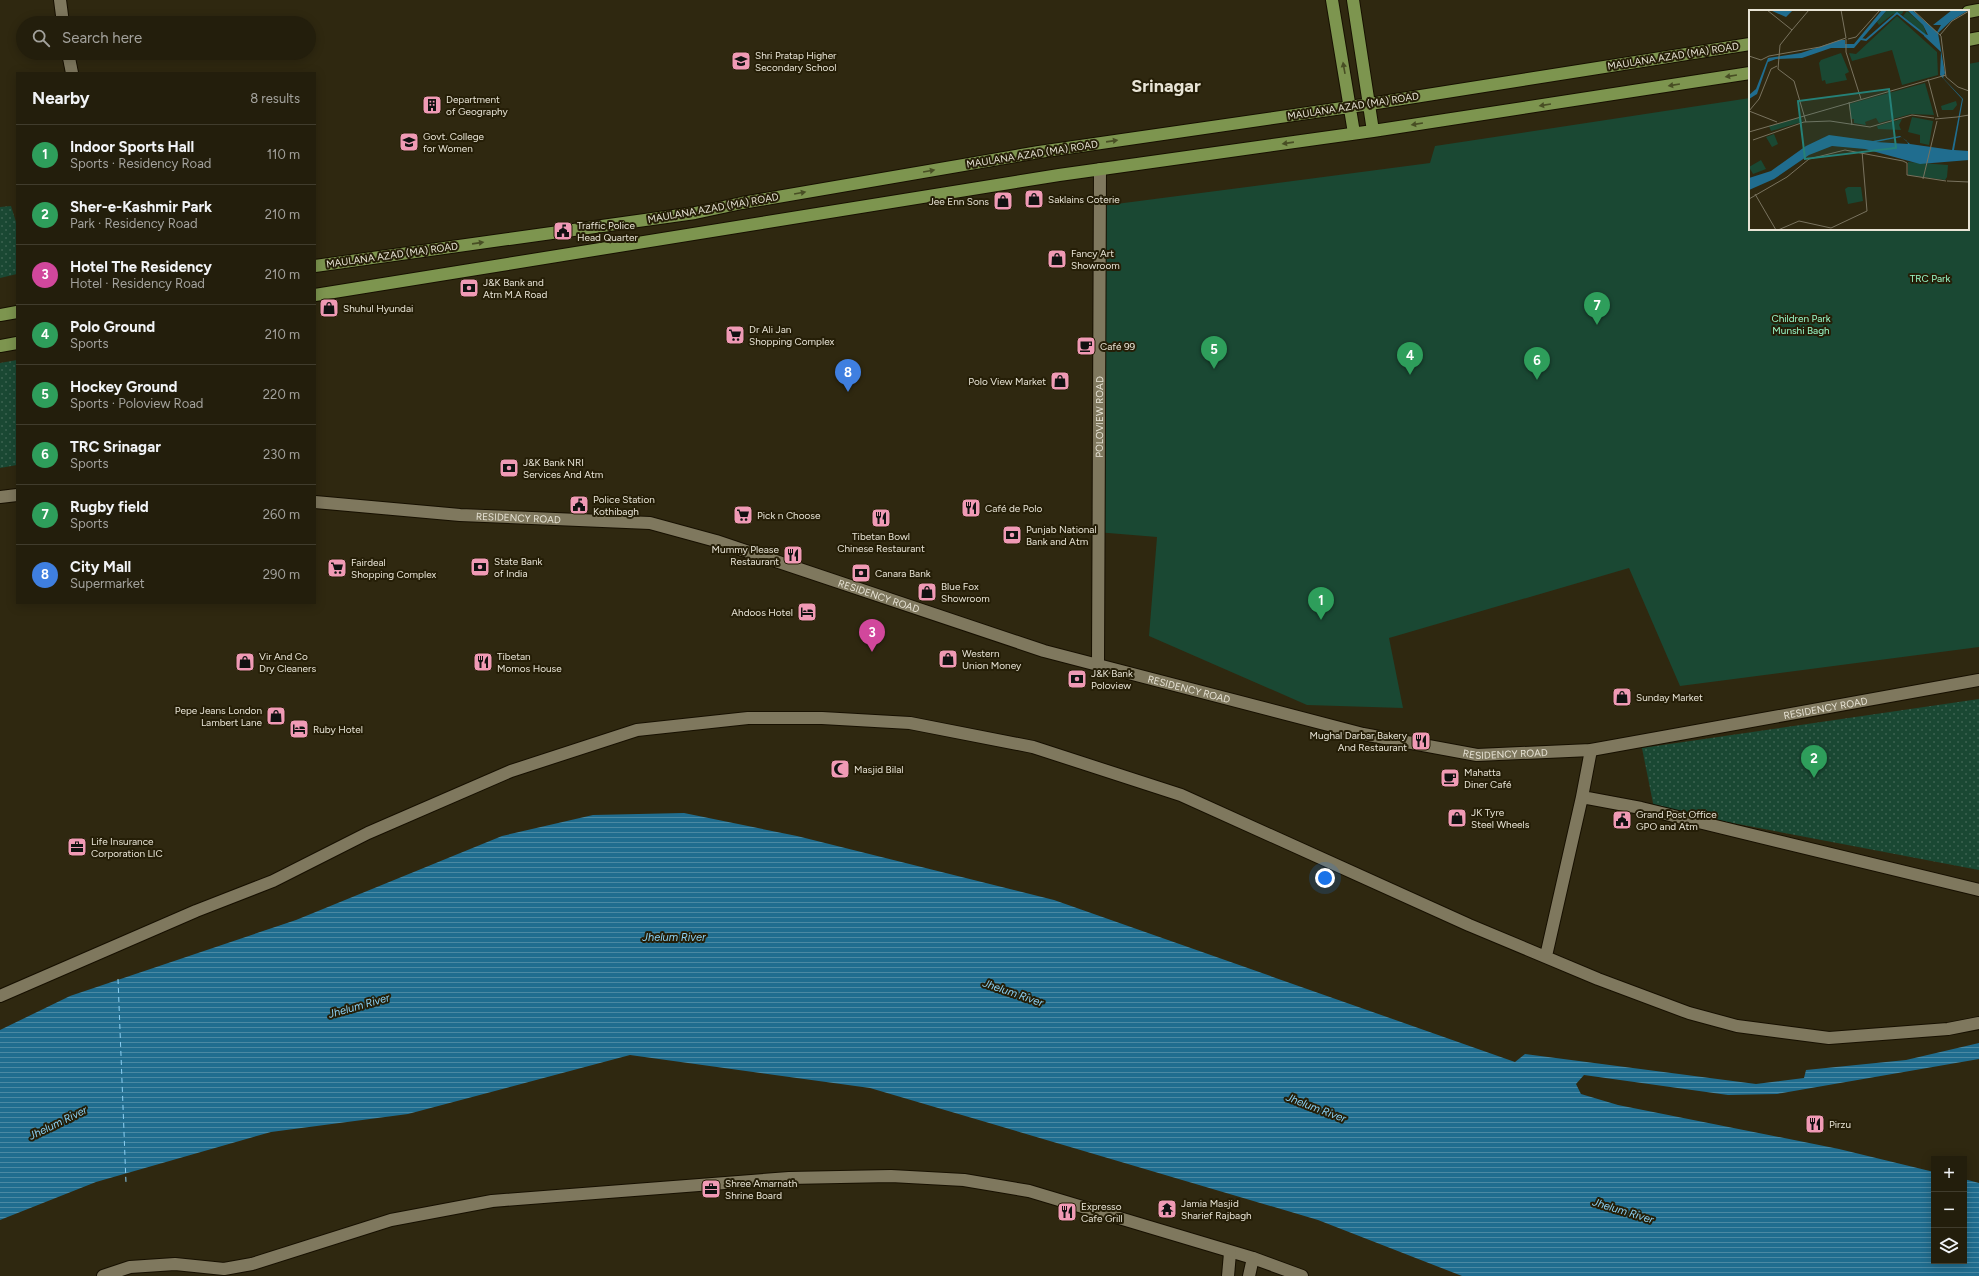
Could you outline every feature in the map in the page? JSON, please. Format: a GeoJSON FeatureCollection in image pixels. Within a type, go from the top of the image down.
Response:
{"type":"FeatureCollection","features":[{"type":"Feature","properties":{"kind":"main road"},"geometry":{"type":"LineString","coordinates":[[60,0],[63,16]]}},
{"type":"Feature","properties":{"kind":"main road"},"geometry":{"type":"LineString","coordinates":[[1332,0],[1354,133]]}},
{"type":"Feature","properties":{"kind":"main road"},"geometry":{"type":"LineString","coordinates":[[1353,0],[1373,131]]}},
{"type":"Feature","properties":{"kind":"main road"},"geometry":{"type":"LineString","coordinates":[[1969,12],[1979,10]]}},
{"type":"Feature","properties":{"kind":"main road"},"geometry":{"type":"LineString","coordinates":[[1969,40],[1979,38]]}},
{"type":"Feature","properties":{"kind":"main road","name":"MAULANA AZAD (MA) ROAD"},"geometry":{"type":"LineString","coordinates":[[316,266],[695,213],[750,201],[1039,152],[1370,104],[1749,44]]}},
{"type":"Feature","properties":{"kind":"main road"},"geometry":{"type":"LineString","coordinates":[[69,60],[72,72]]}},
{"type":"Feature","properties":{"kind":"main road"},"geometry":{"type":"LineString","coordinates":[[316,295],[1100,169],[1373,131],[1749,73]]}},
{"type":"Feature","properties":{"kind":"main road","name":"POLOVIEW ROAD"},"geometry":{"type":"LineString","coordinates":[[1098,665],[1100,169]]}},
{"type":"Feature","properties":{"kind":"main road"},"geometry":{"type":"LineString","coordinates":[[0,315],[16,312]]}},
{"type":"Feature","properties":{"kind":"main road"},"geometry":{"type":"LineString","coordinates":[[0,346],[16,343]]}},
{"type":"Feature","properties":{"kind":"main road"},"geometry":{"type":"LineString","coordinates":[[0,497],[16,494]]}},
{"type":"Feature","properties":{"kind":"main road","name":"RESIDENCY ROAD"},"geometry":{"type":"LineString","coordinates":[[316,502],[460,515],[650,523],[716,541],[1044,650],[1363,734],[1477,756],[1591,750],[1979,680]]}},
{"type":"Feature","properties":{"kind":"main road"},"geometry":{"type":"LineString","coordinates":[[0,996],[196,911],[273,881],[368,833],[511,771],[637,730],[748,718],[822,718],[910,724],[1033,747],[1181,795],[1469,925],[1598,979],[1689,1013],[1737,1026],[1829,1038],[1948,1029],[1979,1023]]}},
{"type":"Feature","properties":{"kind":"main road"},"geometry":{"type":"LineString","coordinates":[[1546,956],[1582,797],[1591,750]]}},
{"type":"Feature","properties":{"kind":"main road"},"geometry":{"type":"LineString","coordinates":[[1582,797],[1648,810],[1979,890]]}},
{"type":"Feature","properties":{"kind":"main road"},"geometry":{"type":"LineString","coordinates":[[103,1276],[130,1267],[175,1264],[225,1273],[391,1220],[492,1202],[789,1178],[891,1176],[964,1180],[1029,1190],[1230,1253],[1253,1258],[1302,1276]]}},
{"type":"Feature","properties":{"kind":"main road"},"geometry":{"type":"LineString","coordinates":[[1228,1276],[1230,1253]]}},
{"type":"Feature","properties":{"kind":"main road"},"geometry":{"type":"LineString","coordinates":[[1249,1276],[1253,1258]]}},
{"type":"Feature","properties":{"kind":"green space"},"geometry":{"type":"Polygon","coordinates":[[[1979,62],[1979,647],[1680,686],[1629,568],[1389,638],[1403,708],[1307,705],[1149,636],[1157,537],[1096,532],[1093,207],[1430,163],[1435,146],[1749,98],[1749,230],[1969,230],[1969,64],[1979,62]]]}},
{"type":"Feature","properties":{"kind":"green space"},"geometry":{"type":"Polygon","coordinates":[[[11,206],[16,222],[16,274],[0,278],[0,207],[11,206]]]}},
{"type":"Feature","properties":{"kind":"green space"},"geometry":{"type":"Polygon","coordinates":[[[16,360],[16,465],[0,468],[0,363],[16,360]]]}},
{"type":"Feature","properties":{"kind":"green space"},"geometry":{"type":"Polygon","coordinates":[[[1979,699],[1979,870],[1654,808],[1642,748],[1979,699]]]}},
{"type":"Feature","properties":{"kind":"water","name":"Jhelum River"},"geometry":{"type":"Polygon","coordinates":[[[684,813],[797,836],[1054,900],[1515,1062],[1525,1054],[1756,1084],[1804,1078],[1806,1070],[1906,1060],[1979,1043],[1979,1059],[1777,1094],[1728,1095],[1584,1075],[1576,1084],[1581,1094],[1618,1105],[1839,1149],[1931,1171],[1931,1264],[1967,1264],[1967,1180],[1979,1183],[1979,1276],[1462,1276],[1318,1220],[870,1088],[630,1055],[408,1114],[271,1132],[96,1182],[0,1220],[0,1030],[70,996],[296,920],[502,836],[593,815],[684,813]]]}},
{"type":"Feature","properties":{"kind":"ferry route"},"geometry":{"type":"LineString","coordinates":[[118,979],[126,1183]]}},
{"type":"Feature","properties":{"kind":"place","name":"Shri Pratap Higher Secondary School"},"geometry":{"type":"Point","coordinates":[741,61]}},
{"type":"Feature","properties":{"kind":"place","name":"Department of Geography"},"geometry":{"type":"Point","coordinates":[432,105]}},
{"type":"Feature","properties":{"kind":"place","name":"Govt. College for Women"},"geometry":{"type":"Point","coordinates":[409,142]}},
{"type":"Feature","properties":{"kind":"place","name":"Saklains Coterie"},"geometry":{"type":"Point","coordinates":[1034,199]}},
{"type":"Feature","properties":{"kind":"place","name":"Jee Enn Sons"},"geometry":{"type":"Point","coordinates":[1003,201]}},
{"type":"Feature","properties":{"kind":"place","name":"Traffic Police Head Quarter"},"geometry":{"type":"Point","coordinates":[563,231]}},
{"type":"Feature","properties":{"kind":"place","name":"Fancy Art Showroom"},"geometry":{"type":"Point","coordinates":[1057,259]}},
{"type":"Feature","properties":{"kind":"place","name":"J&K Bank and Atm M.A Road"},"geometry":{"type":"Point","coordinates":[469,288]}},
{"type":"Feature","properties":{"kind":"place","name":"Shuhul Hyundai"},"geometry":{"type":"Point","coordinates":[329,308]}},
{"type":"Feature","properties":{"kind":"place","name":"Rugby field"},"geometry":{"type":"Point","coordinates":[1597,325]}},
{"type":"Feature","properties":{"kind":"place","name":"Dr Ali Jan Shopping Complex"},"geometry":{"type":"Point","coordinates":[735,335]}},
{"type":"Feature","properties":{"kind":"place","name":"Café 99"},"geometry":{"type":"Point","coordinates":[1086,346]}},
{"type":"Feature","properties":{"kind":"place","name":"Hockey Ground"},"geometry":{"type":"Point","coordinates":[1214,369]}},
{"type":"Feature","properties":{"kind":"place","name":"Polo Ground"},"geometry":{"type":"Point","coordinates":[1410,375]}},
{"type":"Feature","properties":{"kind":"place","name":"TRC Srinagar"},"geometry":{"type":"Point","coordinates":[1537,380]}},
{"type":"Feature","properties":{"kind":"place","name":"Polo View Market"},"geometry":{"type":"Point","coordinates":[1060,381]}},
{"type":"Feature","properties":{"kind":"place","name":"City Mall"},"geometry":{"type":"Point","coordinates":[848,392]}},
{"type":"Feature","properties":{"kind":"place","name":"J&K Bank NRI Services And Atm"},"geometry":{"type":"Point","coordinates":[509,468]}},
{"type":"Feature","properties":{"kind":"place","name":"Police Station Kothibagh"},"geometry":{"type":"Point","coordinates":[579,505]}},
{"type":"Feature","properties":{"kind":"place","name":"Café de Polo"},"geometry":{"type":"Point","coordinates":[971,508]}},
{"type":"Feature","properties":{"kind":"place","name":"Pick n Choose"},"geometry":{"type":"Point","coordinates":[743,515]}},
{"type":"Feature","properties":{"kind":"place","name":"Tibetan Bowl Chinese Restaurant"},"geometry":{"type":"Point","coordinates":[881,518]}},
{"type":"Feature","properties":{"kind":"place","name":"Punjab National Bank and Atm"},"geometry":{"type":"Point","coordinates":[1012,535]}},
{"type":"Feature","properties":{"kind":"place","name":"Mummy Please Restaurant"},"geometry":{"type":"Point","coordinates":[793,555]}},
{"type":"Feature","properties":{"kind":"place","name":"State Bank of India"},"geometry":{"type":"Point","coordinates":[480,567]}},
{"type":"Feature","properties":{"kind":"place","name":"Fairdeal Shopping Complex"},"geometry":{"type":"Point","coordinates":[337,568]}},
{"type":"Feature","properties":{"kind":"place","name":"Canara Bank"},"geometry":{"type":"Point","coordinates":[861,573]}},
{"type":"Feature","properties":{"kind":"place","name":"Blue Fox Showroom"},"geometry":{"type":"Point","coordinates":[927,592]}},
{"type":"Feature","properties":{"kind":"place","name":"Ahdoos Hotel"},"geometry":{"type":"Point","coordinates":[807,612]}},
{"type":"Feature","properties":{"kind":"place","name":"Indoor Sports Hall"},"geometry":{"type":"Point","coordinates":[1321,620]}},
{"type":"Feature","properties":{"kind":"place","name":"Hotel The Residency"},"geometry":{"type":"Point","coordinates":[872,652]}},
{"type":"Feature","properties":{"kind":"place","name":"Western Union Money"},"geometry":{"type":"Point","coordinates":[948,659]}},
{"type":"Feature","properties":{"kind":"place","name":"Vir And Co Dry Cleaners"},"geometry":{"type":"Point","coordinates":[245,662]}},
{"type":"Feature","properties":{"kind":"place","name":"Tibetan Momos House"},"geometry":{"type":"Point","coordinates":[483,662]}},
{"type":"Feature","properties":{"kind":"place","name":"J&K Bank Poloview"},"geometry":{"type":"Point","coordinates":[1077,679]}},
{"type":"Feature","properties":{"kind":"place","name":"Sunday Market"},"geometry":{"type":"Point","coordinates":[1622,697]}},
{"type":"Feature","properties":{"kind":"place","name":"Pepe Jeans London Lambert Lane"},"geometry":{"type":"Point","coordinates":[276,716]}},
{"type":"Feature","properties":{"kind":"place","name":"Ruby Hotel"},"geometry":{"type":"Point","coordinates":[299,729]}},
{"type":"Feature","properties":{"kind":"place","name":"Mughal Darbar Bakery And Restaurant"},"geometry":{"type":"Point","coordinates":[1421,741]}},
{"type":"Feature","properties":{"kind":"place","name":"Masjid Bilal"},"geometry":{"type":"Point","coordinates":[840,769]}},
{"type":"Feature","properties":{"kind":"place","name":"Mahatta Diner Café"},"geometry":{"type":"Point","coordinates":[1450,778]}},
{"type":"Feature","properties":{"kind":"place","name":"Sher-e-Kashmir Park"},"geometry":{"type":"Point","coordinates":[1814,778]}},
{"type":"Feature","properties":{"kind":"place","name":"JK Tyre Steel Wheels"},"geometry":{"type":"Point","coordinates":[1457,818]}},
{"type":"Feature","properties":{"kind":"place","name":"Grand Post Office GPO and Atm"},"geometry":{"type":"Point","coordinates":[1622,820]}},
{"type":"Feature","properties":{"kind":"place","name":"Life Insurance Corporation LIC"},"geometry":{"type":"Point","coordinates":[77,847]}},
{"type":"Feature","properties":{"kind":"place","name":"Pirzu"},"geometry":{"type":"Point","coordinates":[1815,1124]}},
{"type":"Feature","properties":{"kind":"place","name":"Shree Amarnath Shrine Board"},"geometry":{"type":"Point","coordinates":[711,1189]}},
{"type":"Feature","properties":{"kind":"place","name":"Jamia Masjid Sharief Rajbagh"},"geometry":{"type":"Point","coordinates":[1167,1209]}},
{"type":"Feature","properties":{"kind":"place","name":"Expresso Cafe Grill"},"geometry":{"type":"Point","coordinates":[1067,1212]}},
{"type":"Feature","properties":{"kind":"district","name":"Srinagar"},"geometry":{"type":"Point","coordinates":[1166,86]}},
{"type":"Feature","properties":{"kind":"park label","name":"TRC Park"},"geometry":{"type":"Point","coordinates":[1930,278]}},
{"type":"Feature","properties":{"kind":"park label","name":"Children Park Munshi Bagh"},"geometry":{"type":"Point","coordinates":[1801,324]}}]}
